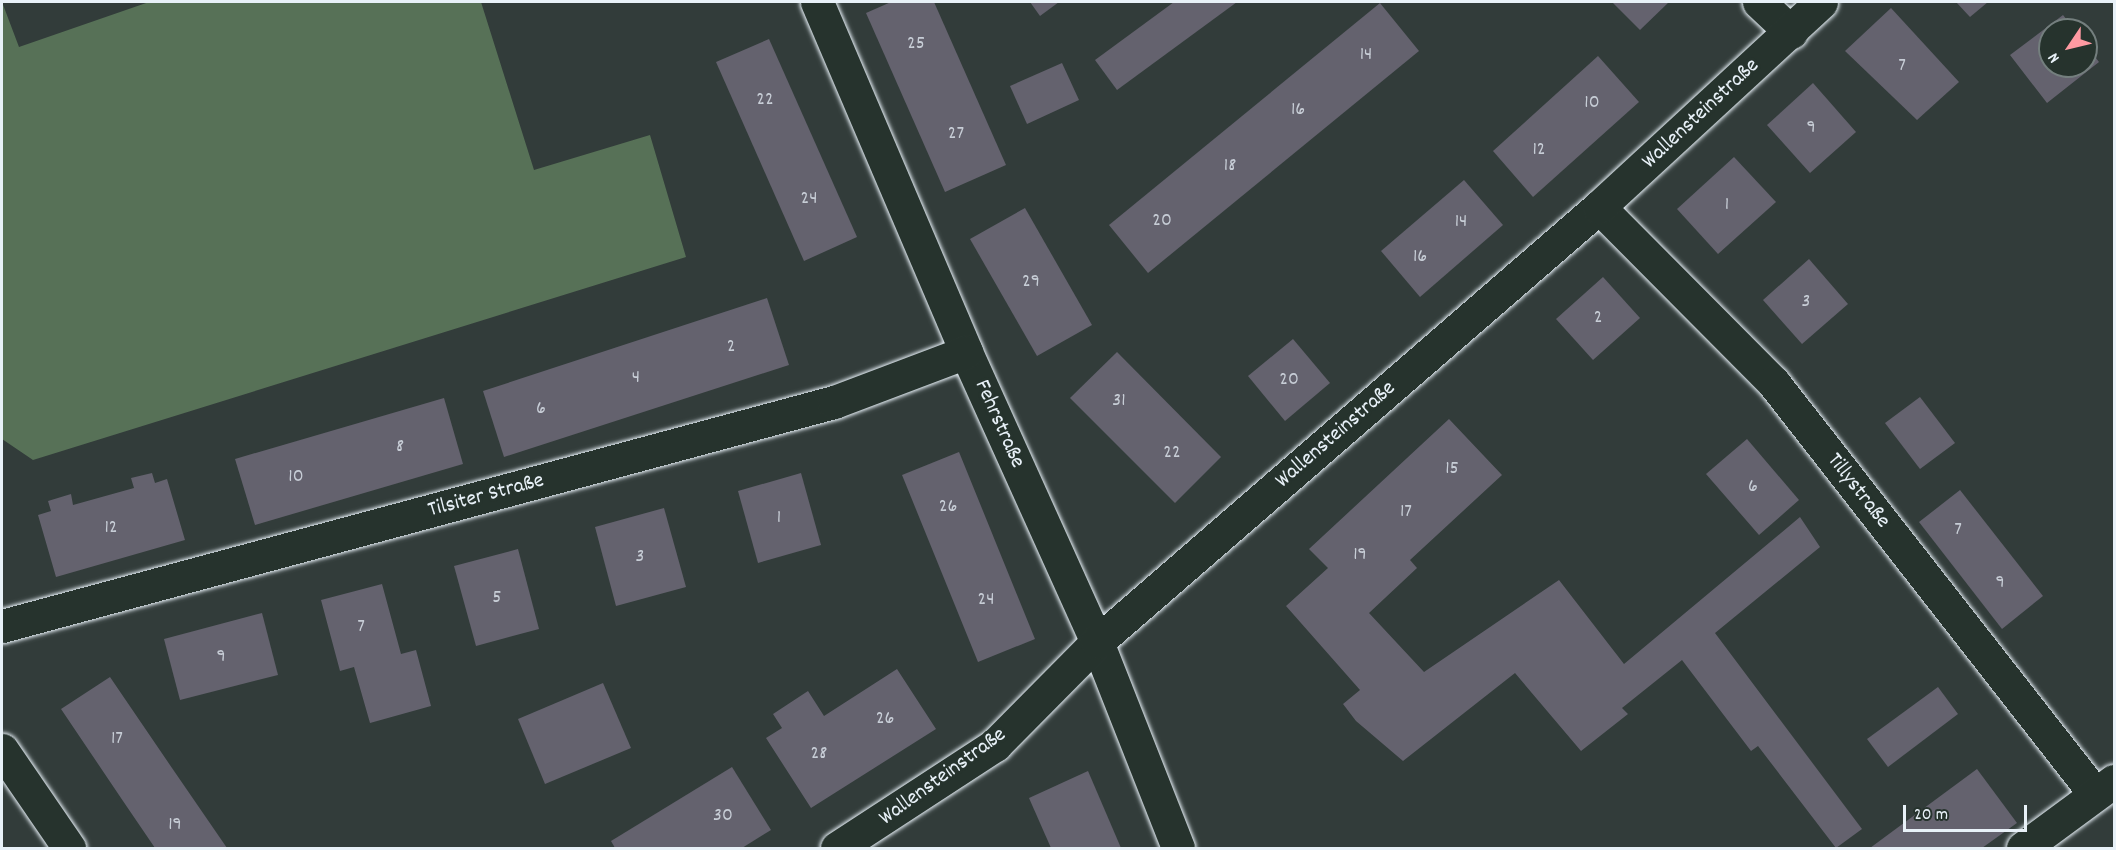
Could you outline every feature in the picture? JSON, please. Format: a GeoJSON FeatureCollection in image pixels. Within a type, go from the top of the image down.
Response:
{"type":"FeatureCollection","features":[{"type":"Feature","properties":{"kind":"street","name":"Fehrstraße"},"geometry":{"type":"LineString","coordinates":[[817,2],[966,352],[1097,642],[1178,849]]}},
{"type":"Feature","properties":{"kind":"street"},"geometry":{"type":"LineString","coordinates":[[1759,2],[1791,32]]}},
{"type":"Feature","properties":{"kind":"street","name":"Wallensteinstraße"},"geometry":{"type":"LineString","coordinates":[[837,849],[995,745],[1097,642],[1599,207],[1821,2]]}},
{"type":"Feature","properties":{"kind":"street","name":"Tillystraße"},"geometry":{"type":"LineString","coordinates":[[1599,207],[1773,382],[2105,788]]}},
{"type":"Feature","properties":{"kind":"street","name":"Tilsiter Straße"},"geometry":{"type":"LineString","coordinates":[[2,626],[834,402],[966,352]]}},
{"type":"Feature","properties":{"kind":"street"},"geometry":{"type":"LineString","coordinates":[[2,750],[69,849]]}},
{"type":"Feature","properties":{"kind":"street"},"geometry":{"type":"LineString","coordinates":[[2023,849],[2105,788]]}},
{"type":"Feature","properties":{"kind":"green space"},"geometry":{"type":"Polygon","coordinates":[[[2,2],[19,47],[149,2],[481,2],[534,170],[650,135],[686,257],[33,460],[2,439],[2,2]]]}},
{"type":"Feature","properties":{"kind":"building"},"geometry":{"type":"Polygon","coordinates":[[[891,2],[934,2],[1006,165],[945,192],[866,13],[891,2]]]}},
{"type":"Feature","properties":{"kind":"building"},"geometry":{"type":"Polygon","coordinates":[[[1030,2],[1059,2],[1040,16],[1030,2]]]}},
{"type":"Feature","properties":{"kind":"building"},"geometry":{"type":"Polygon","coordinates":[[[1174,2],[1237,2],[1117,90],[1095,60],[1174,2]]]}},
{"type":"Feature","properties":{"kind":"building"},"geometry":{"type":"Polygon","coordinates":[[[1612,2],[1669,2],[1640,30],[1612,2]]]}},
{"type":"Feature","properties":{"kind":"building"},"geometry":{"type":"Polygon","coordinates":[[[1956,2],[1988,2],[1970,17],[1956,2]]]}},
{"type":"Feature","properties":{"kind":"building"},"geometry":{"type":"Polygon","coordinates":[[[1380,3],[1419,51],[1148,273],[1109,225],[1380,3]]]}},
{"type":"Feature","properties":{"kind":"building"},"geometry":{"type":"Polygon","coordinates":[[[1891,8],[1959,82],[1917,120],[1845,51],[1891,8]]]}},
{"type":"Feature","properties":{"kind":"building"},"geometry":{"type":"Polygon","coordinates":[[[2038,34],[2038,78],[2079,78],[2047,103],[2010,55],[2038,34]]]}},
{"type":"Feature","properties":{"kind":"building"},"geometry":{"type":"Polygon","coordinates":[[[769,39],[857,237],[804,261],[716,62],[769,39]]]}},
{"type":"Feature","properties":{"kind":"building"},"geometry":{"type":"Polygon","coordinates":[[[1598,56],[1639,102],[1533,197],[1493,151],[1598,56]]]}},
{"type":"Feature","properties":{"kind":"building"},"geometry":{"type":"Polygon","coordinates":[[[1062,63],[1079,100],[1027,124],[1010,86],[1062,63]]]}},
{"type":"Feature","properties":{"kind":"building"},"geometry":{"type":"Polygon","coordinates":[[[1813,83],[1856,132],[1810,173],[1767,125],[1813,83]]]}},
{"type":"Feature","properties":{"kind":"building"},"geometry":{"type":"Polygon","coordinates":[[[1734,157],[1776,202],[1718,254],[1677,209],[1734,157]]]}},
{"type":"Feature","properties":{"kind":"building"},"geometry":{"type":"Polygon","coordinates":[[[1464,180],[1503,225],[1420,297],[1381,251],[1464,180]]]}},
{"type":"Feature","properties":{"kind":"building"},"geometry":{"type":"Polygon","coordinates":[[[1025,208],[1092,325],[1037,356],[970,239],[1025,208]]]}},
{"type":"Feature","properties":{"kind":"building"},"geometry":{"type":"Polygon","coordinates":[[[1809,259],[1848,304],[1802,344],[1763,300],[1809,259]]]}},
{"type":"Feature","properties":{"kind":"building"},"geometry":{"type":"Polygon","coordinates":[[[1603,277],[1640,318],[1593,360],[1556,319],[1603,277]]]}},
{"type":"Feature","properties":{"kind":"building"},"geometry":{"type":"Polygon","coordinates":[[[767,298],[789,365],[504,457],[483,391],[767,298]]]}},
{"type":"Feature","properties":{"kind":"building"},"geometry":{"type":"Polygon","coordinates":[[[1293,339],[1330,383],[1285,421],[1248,376],[1293,339]]]}},
{"type":"Feature","properties":{"kind":"building"},"geometry":{"type":"Polygon","coordinates":[[[1117,352],[1221,457],[1175,503],[1070,398],[1117,352]]]}},
{"type":"Feature","properties":{"kind":"building"},"geometry":{"type":"Polygon","coordinates":[[[1920,397],[1955,443],[1920,469],[1885,423],[1920,397]]]}},
{"type":"Feature","properties":{"kind":"building"},"geometry":{"type":"Polygon","coordinates":[[[444,398],[463,464],[255,525],[235,459],[444,398]]]}},
{"type":"Feature","properties":{"kind":"building"},"geometry":{"type":"Polygon","coordinates":[[[1449,419],[1502,475],[1410,560],[1417,568],[1369,613],[1424,672],[1559,580],[1624,664],[1800,517],[1820,547],[1715,633],[1862,829],[1836,848],[1758,746],[1751,751],[1682,660],[1622,708],[1628,714],[1581,751],[1515,673],[1403,761],[1356,721],[1343,704],[1360,690],[1286,606],[1328,568],[1309,549],[1449,419]]]}},
{"type":"Feature","properties":{"kind":"building"},"geometry":{"type":"Polygon","coordinates":[[[1747,439],[1799,500],[1759,535],[1706,474],[1747,439]]]}},
{"type":"Feature","properties":{"kind":"building"},"geometry":{"type":"Polygon","coordinates":[[[959,452],[1035,639],[978,662],[902,475],[959,452]]]}},
{"type":"Feature","properties":{"kind":"building"},"geometry":{"type":"Polygon","coordinates":[[[152,473],[155,483],[167,479],[185,540],[56,577],[38,515],[51,511],[48,501],[71,494],[73,505],[134,488],[131,478],[152,473]]]}},
{"type":"Feature","properties":{"kind":"building"},"geometry":{"type":"Polygon","coordinates":[[[801,473],[821,545],[758,563],[738,491],[801,473]]]}},
{"type":"Feature","properties":{"kind":"building"},"geometry":{"type":"Polygon","coordinates":[[[1960,490],[2043,596],[2002,629],[1919,522],[1960,490]]]}},
{"type":"Feature","properties":{"kind":"building"},"geometry":{"type":"Polygon","coordinates":[[[664,508],[686,587],[616,606],[595,527],[664,508]]]}},
{"type":"Feature","properties":{"kind":"building"},"geometry":{"type":"Polygon","coordinates":[[[518,549],[539,629],[476,646],[454,566],[518,549]]]}},
{"type":"Feature","properties":{"kind":"building"},"geometry":{"type":"Polygon","coordinates":[[[382,584],[401,654],[416,650],[431,706],[370,723],[354,667],[340,671],[321,600],[382,584]]]}},
{"type":"Feature","properties":{"kind":"building"},"geometry":{"type":"Polygon","coordinates":[[[262,613],[278,675],[180,700],[164,639],[262,613]]]}},
{"type":"Feature","properties":{"kind":"building"},"geometry":{"type":"Polygon","coordinates":[[[897,669],[936,729],[811,808],[766,738],[782,728],[773,714],[808,691],[824,716],[897,669]]]}},
{"type":"Feature","properties":{"kind":"building"},"geometry":{"type":"Polygon","coordinates":[[[110,677],[227,848],[155,848],[61,709],[110,677]]]}},
{"type":"Feature","properties":{"kind":"building"},"geometry":{"type":"Polygon","coordinates":[[[603,683],[631,748],[545,784],[518,719],[603,683]]]}},
{"type":"Feature","properties":{"kind":"building"},"geometry":{"type":"Polygon","coordinates":[[[1938,687],[1958,714],[1888,767],[1867,739],[1938,687]]]}},
{"type":"Feature","properties":{"kind":"building"},"geometry":{"type":"Polygon","coordinates":[[[732,767],[771,830],[742,848],[615,848],[611,841],[732,767]]]}},
{"type":"Feature","properties":{"kind":"building"},"geometry":{"type":"Polygon","coordinates":[[[1977,769],[2017,823],[1982,848],[1870,848],[1977,769]]]}},
{"type":"Feature","properties":{"kind":"building"},"geometry":{"type":"Polygon","coordinates":[[[1088,771],[1121,848],[1051,848],[1029,798],[1088,771]]]}}]}
